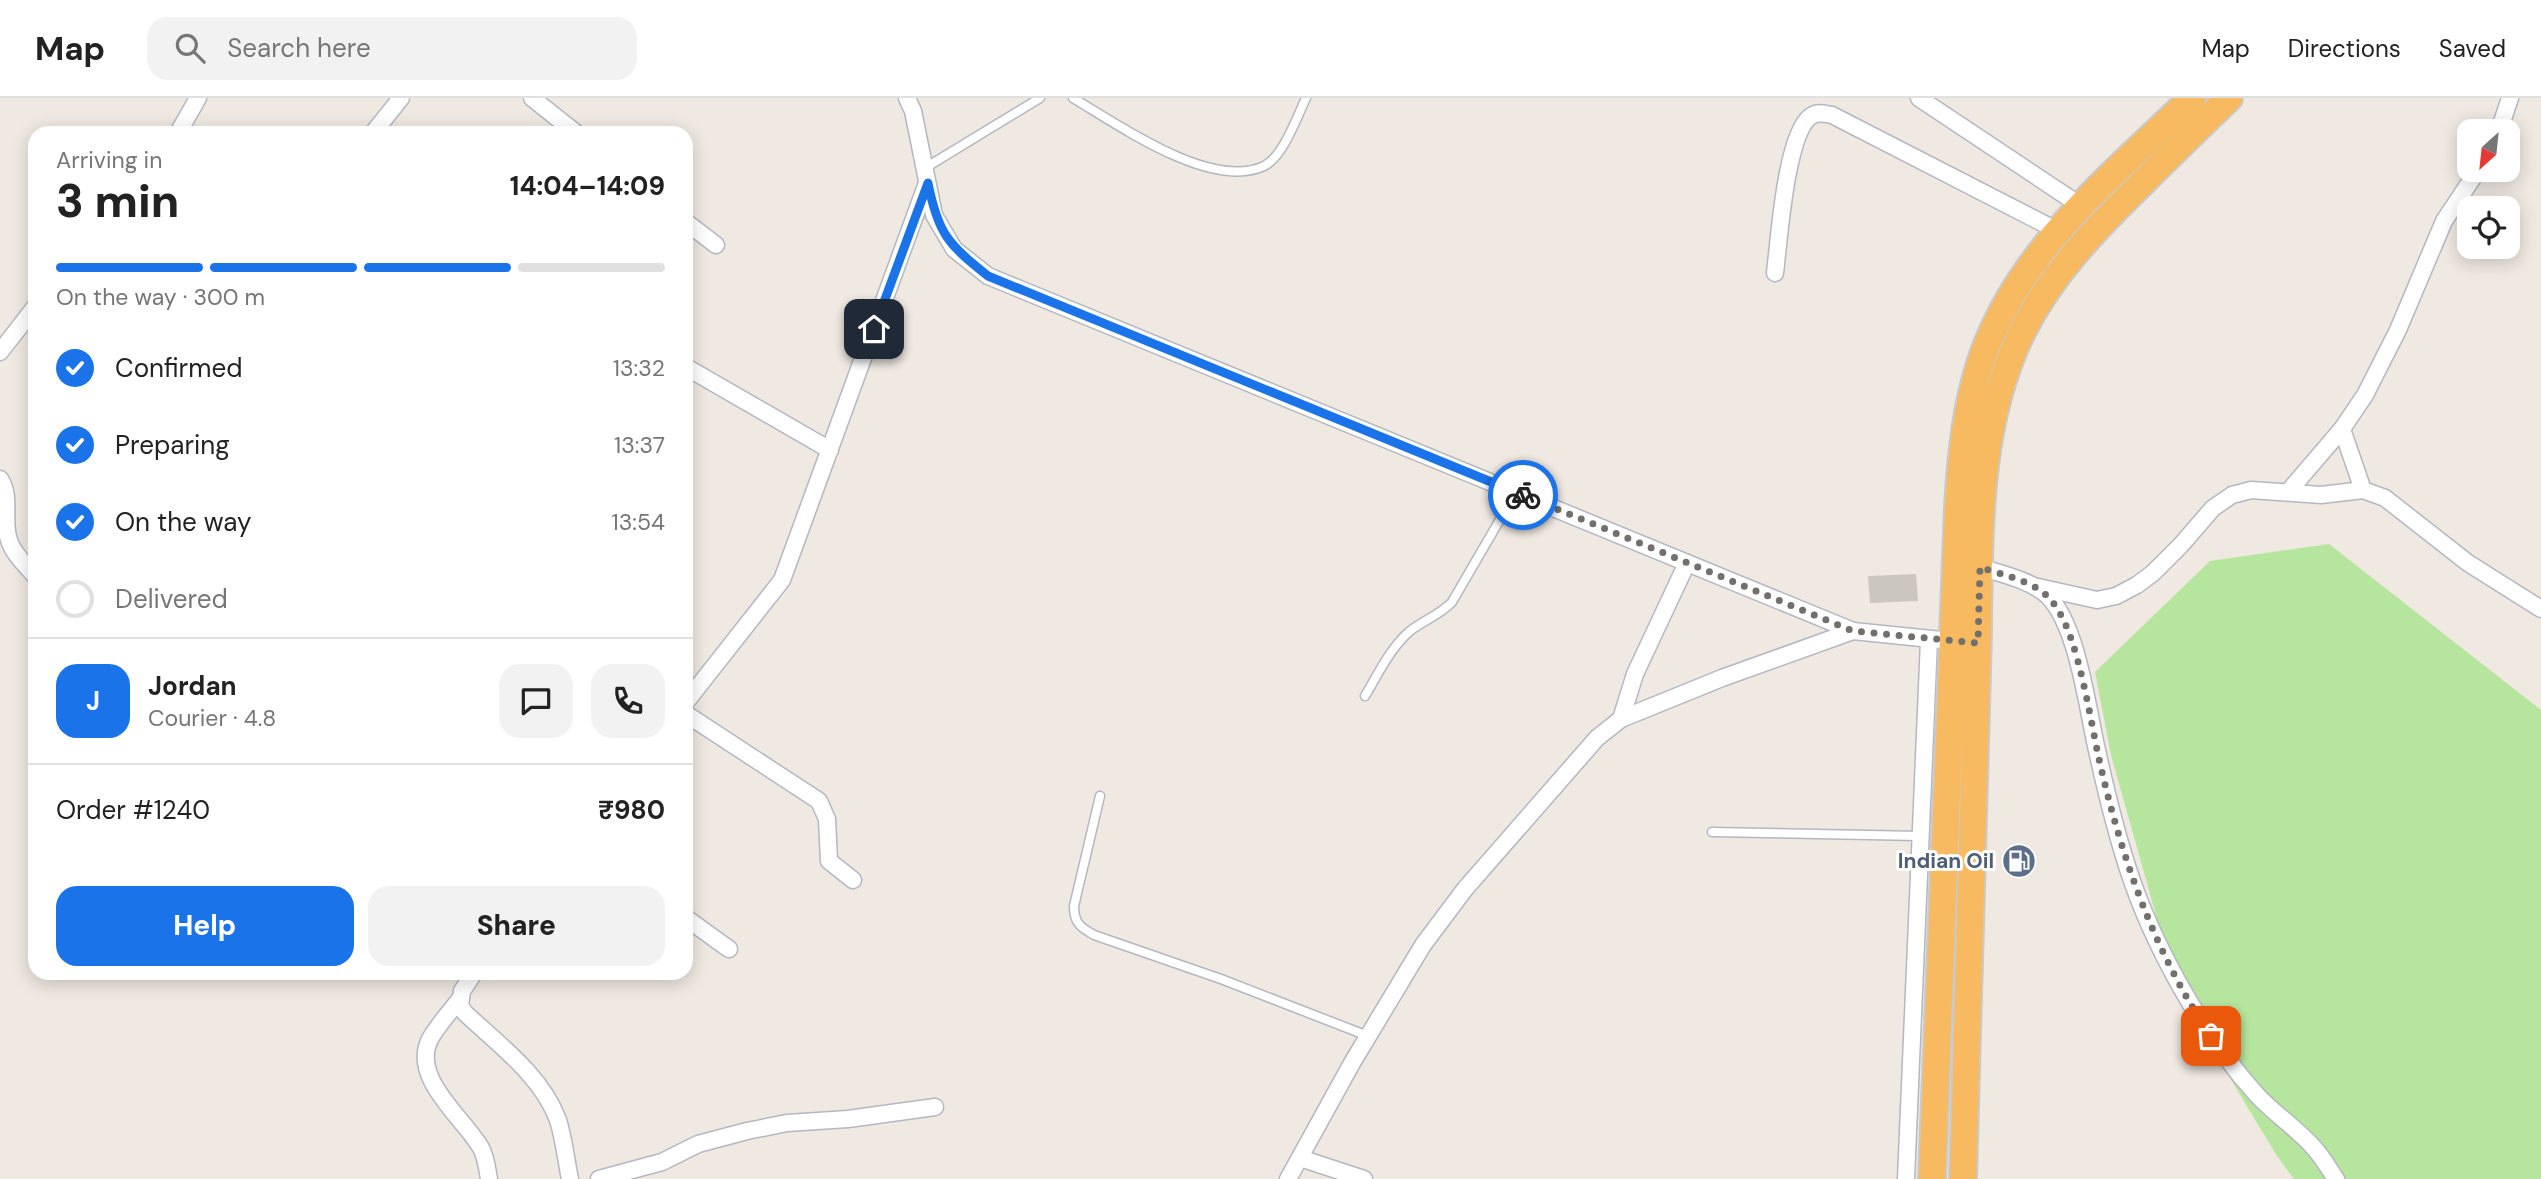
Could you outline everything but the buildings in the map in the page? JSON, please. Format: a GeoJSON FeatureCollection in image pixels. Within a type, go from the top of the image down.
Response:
{"type":"FeatureCollection","features":[{"type":"Feature","properties":{"kind":"highway"},"geometry":{"type":"LineString","coordinates":[[1932,1179],[1961,465],[1972,396],[1983,355],[2018,283],[2043,248],[2081,206],[2195,103],[2229,98]]}},
{"type":"Feature","properties":{"kind":"highway"},"geometry":{"type":"LineString","coordinates":[[1963,1179],[1971,838],[1954,642],[1980,567],[1987,444],[1993,408],[2021,335],[2064,263],[2104,221],[2195,103]]}},
{"type":"Feature","properties":{"kind":"street"},"geometry":{"type":"LineString","coordinates":[[182,126],[198,98]]}},
{"type":"Feature","properties":{"kind":"street"},"geometry":{"type":"LineString","coordinates":[[379,126],[401,98]]}},
{"type":"Feature","properties":{"kind":"street"},"geometry":{"type":"LineString","coordinates":[[532,98],[567,126]]}},
{"type":"Feature","properties":{"kind":"street"},"geometry":{"type":"LineString","coordinates":[[907,98],[913,111],[934,215],[954,249],[988,276],[1853,631],[1954,642],[1920,836],[1906,1179]]}},
{"type":"Feature","properties":{"kind":"street"},"geometry":{"type":"LineString","coordinates":[[1919,98],[2081,206]]}},
{"type":"Feature","properties":{"kind":"street"},"geometry":{"type":"LineString","coordinates":[[2503,119],[2510,98]]}},
{"type":"Feature","properties":{"kind":"street"},"geometry":{"type":"LineString","coordinates":[[1775,273],[1796,136],[1810,116],[1820,113],[1832,115],[2058,232]]}},
{"type":"Feature","properties":{"kind":"street"},"geometry":{"type":"LineString","coordinates":[[693,693],[782,580],[926,176]]}},
{"type":"Feature","properties":{"kind":"street"},"geometry":{"type":"LineString","coordinates":[[2288,492],[2342,429],[2365,395],[2398,330],[2444,221],[2470,182]]}},
{"type":"Feature","properties":{"kind":"street"},"geometry":{"type":"LineString","coordinates":[[693,227],[716,245]]}},
{"type":"Feature","properties":{"kind":"street"},"geometry":{"type":"LineString","coordinates":[[0,352],[28,316]]}},
{"type":"Feature","properties":{"kind":"street"},"geometry":{"type":"LineString","coordinates":[[693,371],[830,450]]}},
{"type":"Feature","properties":{"kind":"street"},"geometry":{"type":"LineString","coordinates":[[2342,429],[2363,491]]}},
{"type":"Feature","properties":{"kind":"street"},"geometry":{"type":"LineString","coordinates":[[0,479],[7,502],[6,528],[9,542],[28,567]]}},
{"type":"Feature","properties":{"kind":"street"},"geometry":{"type":"LineString","coordinates":[[1980,567],[2034,586],[2097,600],[2116,596],[2154,573],[2213,508],[2232,495],[2250,490],[2321,495],[2363,491],[2385,498],[2468,563],[2541,609]]}},
{"type":"Feature","properties":{"kind":"street"},"geometry":{"type":"LineString","coordinates":[[1621,719],[1634,674],[1687,562]]}},
{"type":"Feature","properties":{"kind":"street"},"geometry":{"type":"LineString","coordinates":[[2034,586],[2046,594],[2065,622],[2102,775],[2129,870],[2155,935],[2197,1016],[2224,1056],[2259,1097],[2315,1149],[2336,1179]]}},
{"type":"Feature","properties":{"kind":"street"},"geometry":{"type":"LineString","coordinates":[[1288,1179],[1368,1035],[1423,945],[1465,890],[1597,738],[1621,719],[1723,678],[1853,631]]}},
{"type":"Feature","properties":{"kind":"street"},"geometry":{"type":"LineString","coordinates":[[693,719],[819,802],[827,819],[829,862],[853,880]]}},
{"type":"Feature","properties":{"kind":"street"},"geometry":{"type":"LineString","coordinates":[[693,923],[729,949]]}},
{"type":"Feature","properties":{"kind":"street"},"geometry":{"type":"LineString","coordinates":[[470,980],[430,1040],[426,1052],[427,1069],[449,1107],[482,1150],[489,1179]]}},
{"type":"Feature","properties":{"kind":"street"},"geometry":{"type":"LineString","coordinates":[[459,1000],[465,1013],[522,1066],[541,1088],[558,1122],[569,1179]]}},
{"type":"Feature","properties":{"kind":"street"},"geometry":{"type":"LineString","coordinates":[[599,1179],[662,1162],[698,1144],[747,1131],[787,1123],[848,1119],[935,1107]]}},
{"type":"Feature","properties":{"kind":"street"},"geometry":{"type":"LineString","coordinates":[[1300,1158],[1364,1179]]}},
{"type":"Feature","properties":{"kind":"lane"},"geometry":{"type":"LineString","coordinates":[[926,176],[1040,98]]}},
{"type":"Feature","properties":{"kind":"lane"},"geometry":{"type":"LineString","coordinates":[[1073,98],[1148,144],[1180,159],[1225,170],[1248,170],[1266,165],[1278,154],[1306,98]]}},
{"type":"Feature","properties":{"kind":"lane"},"geometry":{"type":"LineString","coordinates":[[1365,696],[1402,638],[1446,609],[1452,601],[1516,492]]}},
{"type":"Feature","properties":{"kind":"lane"},"geometry":{"type":"LineString","coordinates":[[1100,796],[1074,906],[1074,919],[1080,928],[1368,1035]]}},
{"type":"Feature","properties":{"kind":"lane"},"geometry":{"type":"LineString","coordinates":[[1712,832],[1920,836]]}},
{"type":"Feature","properties":{"kind":"green space"},"geometry":{"type":"Polygon","coordinates":[[[2329,544],[2541,710],[2541,1179],[2294,1179],[2277,1156],[2177,990],[2111,755],[2095,672],[2210,561],[2329,544]]]}},
{"type":"Feature","properties":{"kind":"way so far"},"geometry":{"type":"LineString","coordinates":[[1523,495],[1853,631],[1978,643],[1980,567],[2034,586],[2046,594],[2065,622],[2102,775],[2129,870],[2155,935],[2197,1016],[2211,1036]]}},
{"type":"Feature","properties":{"kind":"place","name":"Indian Oil"},"geometry":{"type":"Point","coordinates":[2019,861]}},
{"type":"Feature","properties":{"kind":"route"},"geometry":{"type":"LineString","coordinates":[[874,329],[928,183],[934,215],[954,249],[988,276],[1523,495]]}}]}
